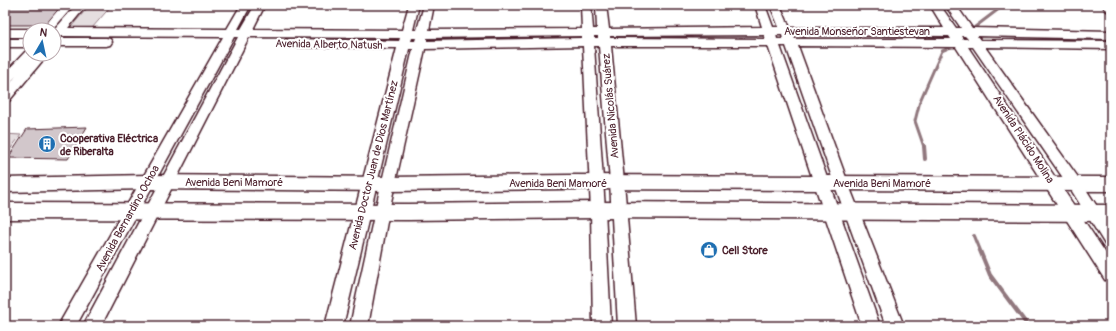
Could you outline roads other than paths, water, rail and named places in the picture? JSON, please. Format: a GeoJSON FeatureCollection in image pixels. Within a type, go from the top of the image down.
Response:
{"type":"FeatureCollection","features":[{"type":"Feature","properties":{"kind":"street"},"geometry":{"type":"LineString","coordinates":[[62,22],[72,5]]}},
{"type":"Feature","properties":{"kind":"street"},"geometry":{"type":"LineString","coordinates":[[62,26],[82,5]]}},
{"type":"Feature","properties":{"kind":"street","name":"Avenida Bernardino Ochoa"},"geometry":{"type":"LineString","coordinates":[[92,326],[168,182],[234,38],[246,5]]}},
{"type":"Feature","properties":{"kind":"street","name":"Avenida Bernardino Ochoa"},"geometry":{"type":"LineString","coordinates":[[67,326],[148,182],[234,38],[260,5]]}},
{"type":"Feature","properties":{"kind":"street","name":"Avenida Doctor Juan de Dios Martínez"},"geometry":{"type":"LineString","coordinates":[[334,326],[404,39],[414,5]]}},
{"type":"Feature","properties":{"kind":"street","name":"Avenida Doctor Juan de Dios Martínez"},"geometry":{"type":"LineString","coordinates":[[359,326],[382,211],[429,5]]}},
{"type":"Feature","properties":{"kind":"street","name":"Avenida Nicolás Suárez"},"geometry":{"type":"LineString","coordinates":[[586,5],[598,210],[602,326]]}},
{"type":"Feature","properties":{"kind":"street","name":"Avenida Nicolás Suárez"},"geometry":{"type":"LineString","coordinates":[[601,5],[617,182],[627,326]]}},
{"type":"Feature","properties":{"kind":"street"},"geometry":{"type":"LineString","coordinates":[[760,5],[830,212],[871,326]]}},
{"type":"Feature","properties":{"kind":"street"},"geometry":{"type":"LineString","coordinates":[[775,5],[789,37],[841,183],[895,326]]}},
{"type":"Feature","properties":{"kind":"street","name":"Avenida Plácido Molina"},"geometry":{"type":"LineString","coordinates":[[935,5],[953,32],[977,43],[1075,184],[1102,213],[1111,240]]}},
{"type":"Feature","properties":{"kind":"street","name":"Avenida Plácido Molina"},"geometry":{"type":"LineString","coordinates":[[950,5],[965,37],[1052,183],[1111,275]]}},
{"type":"Feature","properties":{"kind":"street"},"geometry":{"type":"LineString","coordinates":[[1107,5],[1111,9]]}},
{"type":"Feature","properties":{"kind":"street","name":"Avenida Monseñor Santiestevan"},"geometry":{"type":"LineString","coordinates":[[789,37],[953,32]]}},
{"type":"Feature","properties":{"kind":"street"},"geometry":{"type":"LineString","coordinates":[[5,33],[22,33]]}},
{"type":"Feature","properties":{"kind":"street","name":"Avenida Alberto Natush"},"geometry":{"type":"LineString","coordinates":[[62,35],[404,39],[604,37]]}},
{"type":"Feature","properties":{"kind":"street","name":"Avenida Monseñor Santiestevan"},"geometry":{"type":"LineString","coordinates":[[604,37],[965,37],[1111,35]]}},
{"type":"Feature","properties":{"kind":"street"},"geometry":{"type":"LineString","coordinates":[[5,43],[22,43]]}},
{"type":"Feature","properties":{"kind":"street"},"geometry":{"type":"LineString","coordinates":[[977,43],[1111,45]]}},
{"type":"Feature","properties":{"kind":"street"},"geometry":{"type":"LineString","coordinates":[[5,81],[23,62]]}},
{"type":"Feature","properties":{"kind":"street"},"geometry":{"type":"LineString","coordinates":[[5,98],[35,62]]}},
{"type":"Feature","properties":{"kind":"street","name":"Avenida Beni Mamoré"},"geometry":{"type":"LineString","coordinates":[[5,185],[148,182],[368,184],[596,182],[1111,184]]}},
{"type":"Feature","properties":{"kind":"street"},"geometry":{"type":"LineString","coordinates":[[5,211],[408,212],[618,210],[1102,213]]}},
{"type":"Feature","properties":{"kind":"waterway"},"geometry":{"type":"LineString","coordinates":[[975,27],[1004,5]]}},
{"type":"Feature","properties":{"kind":"waterway"},"geometry":{"type":"LineString","coordinates":[[924,147],[915,121],[920,101],[942,51],[951,47]]}},
{"type":"Feature","properties":{"kind":"waterway"},"geometry":{"type":"LineString","coordinates":[[924,146],[925,159]]}},
{"type":"Feature","properties":{"kind":"waterway"},"geometry":{"type":"LineString","coordinates":[[974,236],[990,275],[1028,326]]}},
{"type":"Feature","properties":{"kind":"place","name":"Cooperativa Eléctrica de Riberalta"},"geometry":{"type":"Point","coordinates":[47,144]}},
{"type":"Feature","properties":{"kind":"place","name":"Cell Store"},"geometry":{"type":"Point","coordinates":[709,250]}}]}
